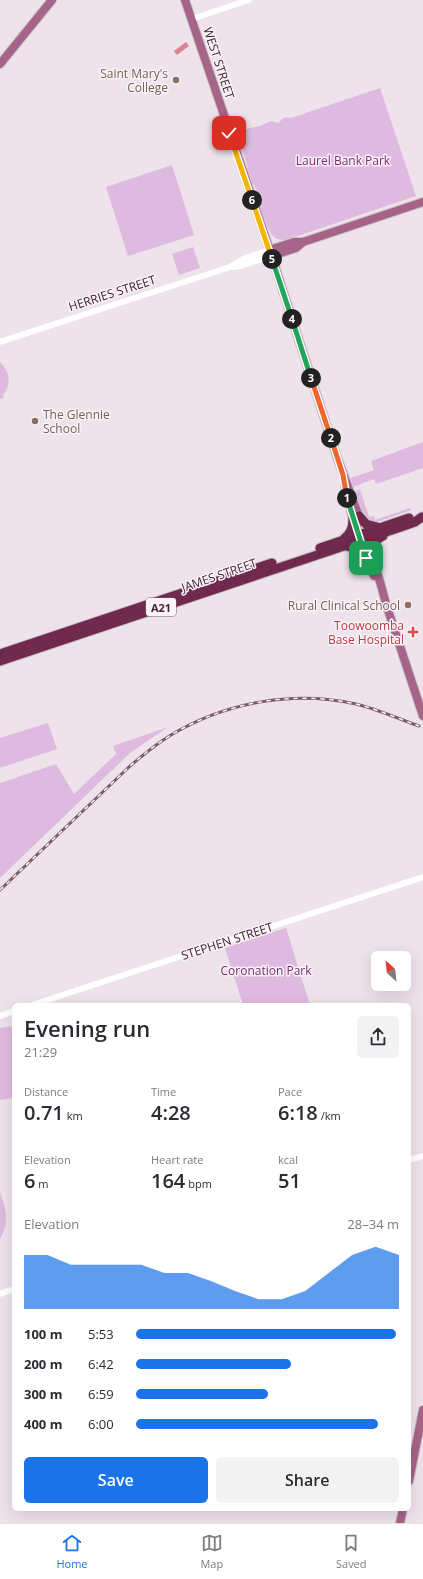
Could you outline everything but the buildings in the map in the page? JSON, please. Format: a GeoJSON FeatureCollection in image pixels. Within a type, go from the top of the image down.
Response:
{"type":"FeatureCollection","features":[{"type":"Feature","properties":{"kind":"highway","name":"JAMES STREET"},"geometry":{"type":"LineString","coordinates":[[362,536],[381,526],[412,517],[422,516]]}},
{"type":"Feature","properties":{"kind":"highway","name":"JAMES STREET"},"geometry":{"type":"LineString","coordinates":[[0,661],[362,536],[395,529],[415,522],[422,516]]}},
{"type":"Feature","properties":{"kind":"highway"},"geometry":{"type":"LineString","coordinates":[[381,526],[368,525],[356,517],[352,530],[342,543],[357,548],[370,558],[376,540],[395,529]]}},
{"type":"Feature","properties":{"kind":"highway","name":"JAMES STREET"},"geometry":{"type":"LineString","coordinates":[[0,654],[342,543]]}},
{"type":"Feature","properties":{"kind":"main road"},"geometry":{"type":"LineString","coordinates":[[0,64],[52,0]]}},
{"type":"Feature","properties":{"kind":"main road","name":"WEST STREET"},"geometry":{"type":"LineString","coordinates":[[185,0],[343,475],[349,486],[362,536],[423,716]]}},
{"type":"Feature","properties":{"kind":"main road","name":"HERRIES STREET"},"geometry":{"type":"LineString","coordinates":[[270,253],[294,242],[303,242],[423,202]]}},
{"type":"Feature","properties":{"kind":"main road"},"geometry":{"type":"LineString","coordinates":[[411,1472],[423,1410]]}},
{"type":"Feature","properties":{"kind":"main road"},"geometry":{"type":"LineString","coordinates":[[400,1523],[403,1511]]}},
{"type":"Feature","properties":{"kind":"street"},"geometry":{"type":"LineString","coordinates":[[192,19],[249,0]]}},
{"type":"Feature","properties":{"kind":"street","name":"HERRIES STREET"},"geometry":{"type":"LineString","coordinates":[[0,342],[230,267],[243,259],[270,253]]}},
{"type":"Feature","properties":{"kind":"street","name":"STEPHEN STREET"},"geometry":{"type":"LineString","coordinates":[[38,1003],[423,877]]}},
{"type":"Feature","properties":{"kind":"street"},"geometry":{"type":"LineString","coordinates":[[0,1016],[12,1012]]}},
{"type":"Feature","properties":{"kind":"street"},"geometry":{"type":"LineString","coordinates":[[411,1159],[423,1156]]}},
{"type":"Feature","properties":{"kind":"street"},"geometry":{"type":"LineString","coordinates":[[0,1294],[12,1290]]}},
{"type":"Feature","properties":{"kind":"green space","name":"Laurel Bank Park"},"geometry":{"type":"Polygon","coordinates":[[[380,88],[416,196],[286,240],[279,240],[275,238],[271,234],[261,211],[256,196],[258,195],[247,169],[248,168],[240,142],[236,137],[237,135],[240,135],[244,130],[260,126],[271,121],[278,123],[285,117],[291,118],[380,88]]]}},
{"type":"Feature","properties":{"kind":"green space"},"geometry":{"type":"Polygon","coordinates":[[[172,165],[194,235],[128,256],[106,187],[172,165]]]}},
{"type":"Feature","properties":{"kind":"green space"},"geometry":{"type":"Polygon","coordinates":[[[193,247],[200,268],[179,275],[172,254],[193,247]]]}},
{"type":"Feature","properties":{"kind":"green space"},"geometry":{"type":"Polygon","coordinates":[[[0,362],[8,374],[9,382],[3,395],[4,398],[0,399],[0,362]]]}},
{"type":"Feature","properties":{"kind":"green space"},"geometry":{"type":"Polygon","coordinates":[[[423,442],[423,468],[376,484],[374,479],[353,487],[351,478],[374,470],[371,461],[423,442]]]}},
{"type":"Feature","properties":{"kind":"green space"},"geometry":{"type":"Polygon","coordinates":[[[360,489],[369,517],[374,516],[375,520],[410,508],[411,510],[377,522],[369,521],[361,510],[355,491],[360,489]]]}},
{"type":"Feature","properties":{"kind":"green space"},"geometry":{"type":"Polygon","coordinates":[[[48,723],[57,749],[0,768],[0,738],[48,723]]]}},
{"type":"Feature","properties":{"kind":"green space"},"geometry":{"type":"Polygon","coordinates":[[[168,727],[130,753],[0,878],[0,783],[56,764],[74,794],[116,754],[113,746],[168,727]]]}},
{"type":"Feature","properties":{"kind":"green space","name":"Coronation Park"},"geometry":{"type":"Polygon","coordinates":[[[286,928],[309,1003],[242,1003],[225,948],[286,928]]]}},
{"type":"Feature","properties":{"kind":"green space"},"geometry":{"type":"Polygon","coordinates":[[[12,1026],[12,1098],[0,1100],[0,1028],[12,1026]]]}},
{"type":"Feature","properties":{"kind":"green space"},"geometry":{"type":"Polygon","coordinates":[[[0,1192],[4,1204],[6,1221],[0,1239],[0,1192]]]}},
{"type":"Feature","properties":{"kind":"shaded area"},"geometry":{"type":"Polygon","coordinates":[[[186,42],[189,46],[177,55],[174,51],[186,42]]]}},
{"type":"Feature","properties":{"kind":"railway"},"geometry":{"type":"LineString","coordinates":[[0,890],[130,766],[171,735],[214,714],[261,702],[309,698],[333,700],[364,706],[419,726]]}},
{"type":"Feature","properties":{"kind":"place","name":"Saint Mary's College"},"geometry":{"type":"Point","coordinates":[176,80]}},
{"type":"Feature","properties":{"kind":"place","name":"The Glennie School"},"geometry":{"type":"Point","coordinates":[35,421]}},
{"type":"Feature","properties":{"kind":"place","name":"Rural Clinical School"},"geometry":{"type":"Point","coordinates":[408,605]}},
{"type":"Feature","properties":{"kind":"place","name":"Toowoomba Base Hospital"},"geometry":{"type":"Point","coordinates":[413,632]}},
{"type":"Feature","properties":{"kind":"route"},"geometry":{"type":"LineString","coordinates":[[229,133],[267,242],[343,475],[349,505],[366,558]]}}]}
